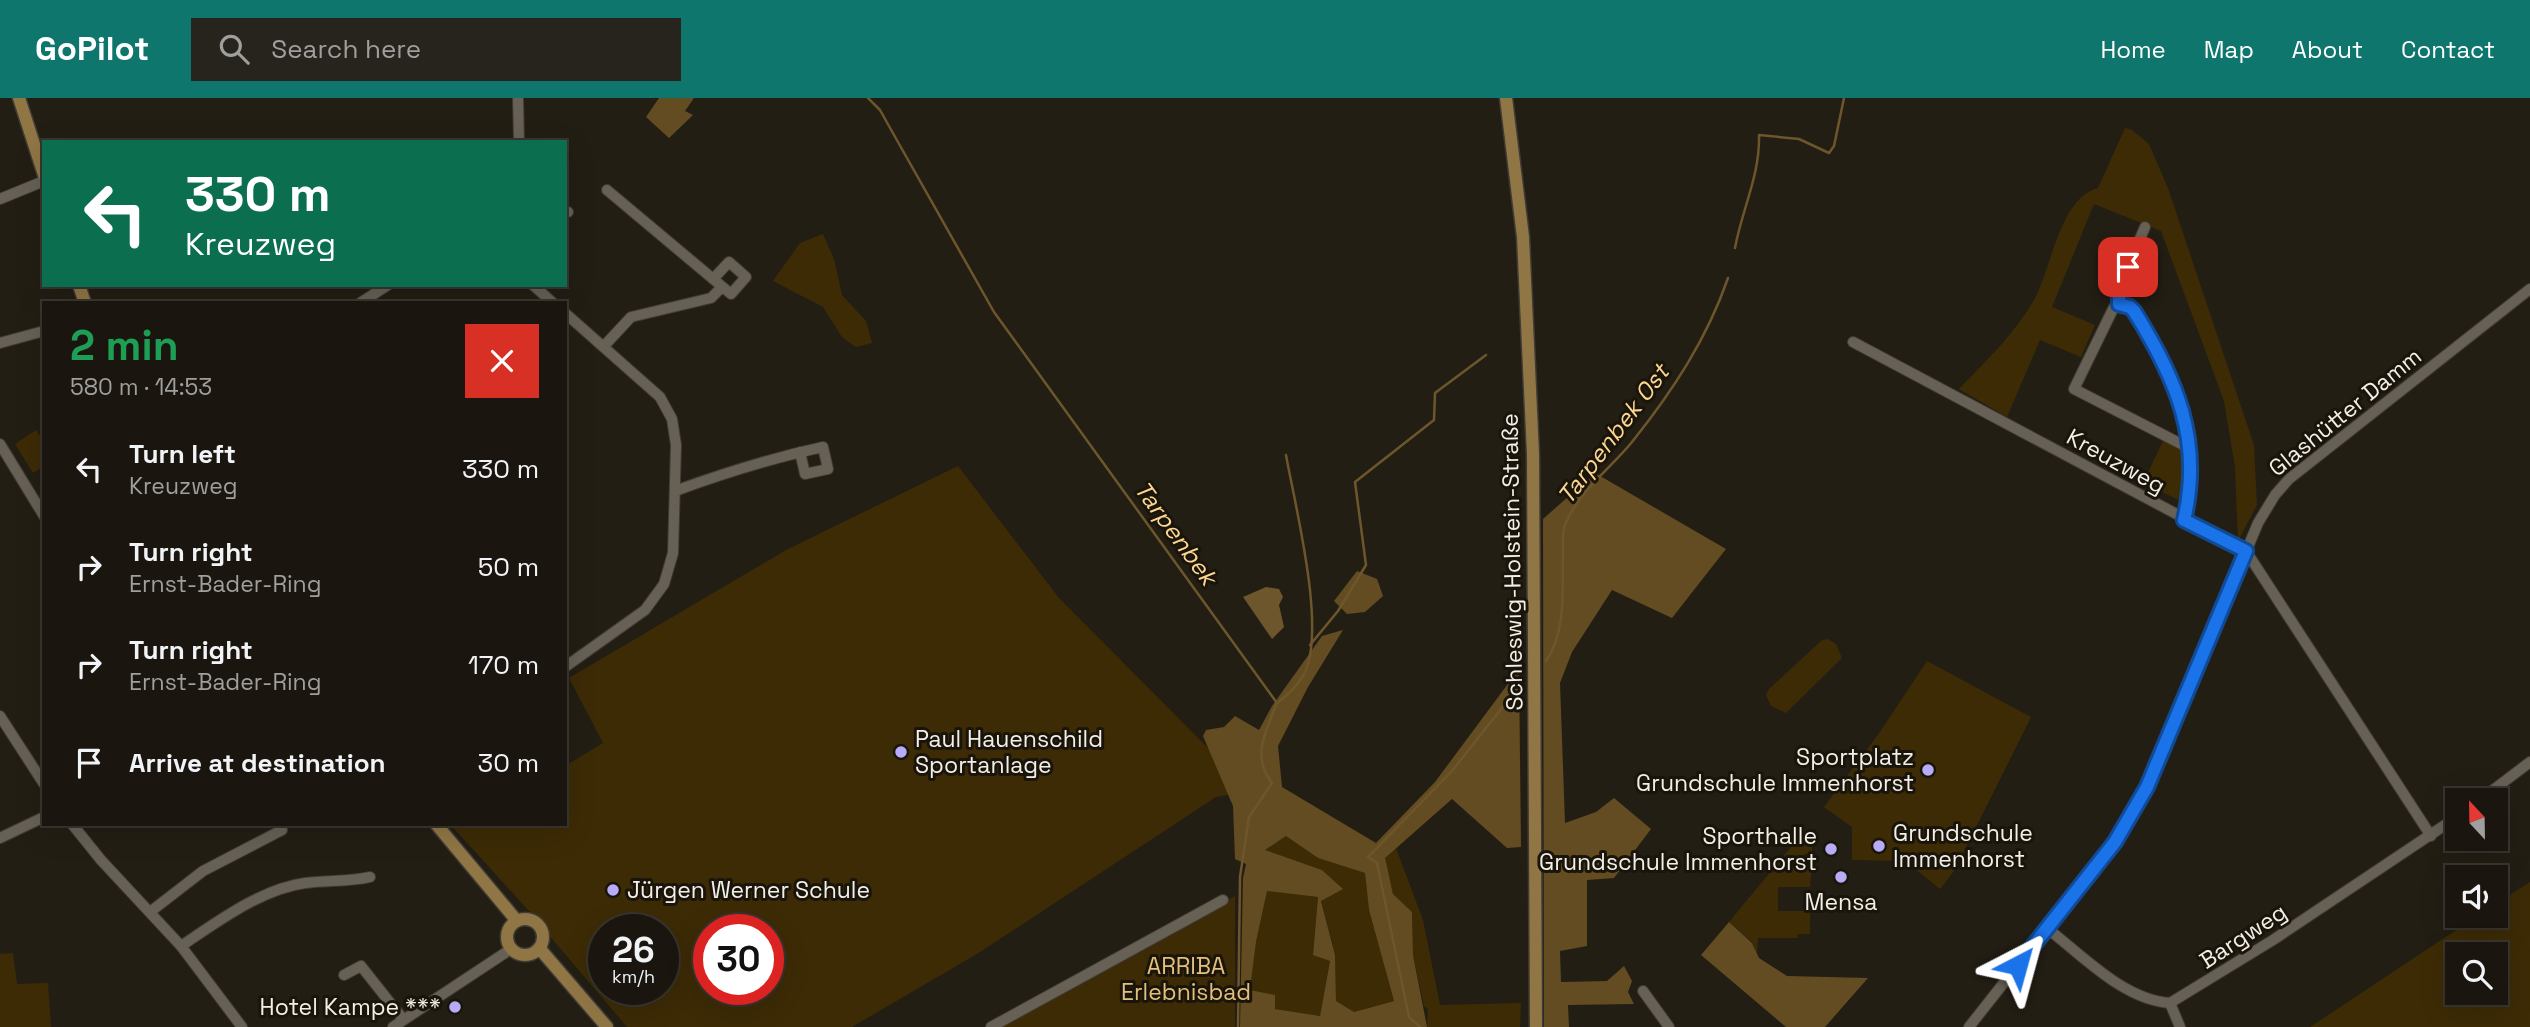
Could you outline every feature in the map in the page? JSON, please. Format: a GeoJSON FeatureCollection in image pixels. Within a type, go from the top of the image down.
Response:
{"type":"FeatureCollection","features":[{"type":"Feature","properties":{"kind":"main road"},"geometry":{"type":"LineString","coordinates":[[19,98],[42,169]]}},
{"type":"Feature","properties":{"kind":"main road","name":"Schleswig-Holstein-Straße"},"geometry":{"type":"LineString","coordinates":[[1506,98],[1522,225],[1533,454],[1536,1027]]}},
{"type":"Feature","properties":{"kind":"main road"},"geometry":{"type":"LineString","coordinates":[[438,826],[517,921]]}},
{"type":"Feature","properties":{"kind":"main road"},"geometry":{"type":"LineString","coordinates":[[517,921],[529,920],[538,925],[543,934],[540,949]]}},
{"type":"Feature","properties":{"kind":"main road"},"geometry":{"type":"LineString","coordinates":[[517,921],[507,936],[511,949],[525,956],[540,949]]}},
{"type":"Feature","properties":{"kind":"main road"},"geometry":{"type":"LineString","coordinates":[[540,949],[607,1027]]}},
{"type":"Feature","properties":{"kind":"street"},"geometry":{"type":"LineString","coordinates":[[518,98],[519,140]]}},
{"type":"Feature","properties":{"kind":"street"},"geometry":{"type":"LineString","coordinates":[[0,199],[42,182]]}},
{"type":"Feature","properties":{"kind":"street"},"geometry":{"type":"LineString","coordinates":[[607,190],[722,287],[731,294],[746,277],[729,262],[713,279]]}},
{"type":"Feature","properties":{"kind":"street"},"geometry":{"type":"LineString","coordinates":[[2119,304],[2119,287],[2145,227]]}},
{"type":"Feature","properties":{"kind":"street"},"geometry":{"type":"LineString","coordinates":[[363,301],[384,287]]}},
{"type":"Feature","properties":{"kind":"street"},"geometry":{"type":"LineString","coordinates":[[535,287],[551,301]]}},
{"type":"Feature","properties":{"kind":"street"},"geometry":{"type":"LineString","coordinates":[[604,346],[631,317],[710,299],[722,287]]}},
{"type":"Feature","properties":{"kind":"street","name":"Glashütter Damm"},"geometry":{"type":"LineString","coordinates":[[1969,1027],[2115,842],[2147,787],[2246,551],[2275,495],[2289,479],[2530,289]]}},
{"type":"Feature","properties":{"kind":"street"},"geometry":{"type":"LineString","coordinates":[[2119,304],[2134,311],[2175,383],[2191,449],[2191,489],[2184,520]]}},
{"type":"Feature","properties":{"kind":"street"},"geometry":{"type":"LineString","coordinates":[[2119,304],[2111,310],[2074,389],[2191,449]]}},
{"type":"Feature","properties":{"kind":"street"},"geometry":{"type":"LineString","coordinates":[[567,315],[654,391],[669,412],[676,440],[672,559],[662,589],[640,613],[567,666]]}},
{"type":"Feature","properties":{"kind":"street"},"geometry":{"type":"LineString","coordinates":[[0,342],[42,332]]}},
{"type":"Feature","properties":{"kind":"street","name":"Kreuzweg"},"geometry":{"type":"LineString","coordinates":[[1853,342],[2246,551]]}},
{"type":"Feature","properties":{"kind":"street"},"geometry":{"type":"LineString","coordinates":[[0,446],[42,513]]}},
{"type":"Feature","properties":{"kind":"street"},"geometry":{"type":"LineString","coordinates":[[675,491],[753,463],[800,452]]}},
{"type":"Feature","properties":{"kind":"street"},"geometry":{"type":"LineString","coordinates":[[2246,551],[2431,836]]}},
{"type":"Feature","properties":{"kind":"street"},"geometry":{"type":"LineString","coordinates":[[0,716],[42,781]]}},
{"type":"Feature","properties":{"kind":"street"},"geometry":{"type":"LineString","coordinates":[[2496,788],[2530,762]]}},
{"type":"Feature","properties":{"kind":"street"},"geometry":{"type":"LineString","coordinates":[[0,838],[42,818]]}},
{"type":"Feature","properties":{"kind":"street"},"geometry":{"type":"LineString","coordinates":[[74,826],[181,946],[242,1027]]}},
{"type":"Feature","properties":{"kind":"street","name":"Bargweg"},"geometry":{"type":"LineString","coordinates":[[2170,1003],[2445,826]]}},
{"type":"Feature","properties":{"kind":"street"},"geometry":{"type":"LineString","coordinates":[[150,912],[203,871],[282,830]]}},
{"type":"Feature","properties":{"kind":"street"},"geometry":{"type":"LineString","coordinates":[[181,946],[226,916],[275,893],[304,883],[342,883],[370,877]]}},
{"type":"Feature","properties":{"kind":"street"},"geometry":{"type":"LineString","coordinates":[[991,1027],[1223,900]]}},
{"type":"Feature","properties":{"kind":"street"},"geometry":{"type":"LineString","coordinates":[[2048,929],[2134,994],[2152,1002],[2170,1003],[2180,1027]]}},
{"type":"Feature","properties":{"kind":"street"},"geometry":{"type":"LineString","coordinates":[[393,1027],[511,949]]}},
{"type":"Feature","properties":{"kind":"street"},"geometry":{"type":"LineString","coordinates":[[344,975],[361,966],[403,1018]]}},
{"type":"Feature","properties":{"kind":"street"},"geometry":{"type":"LineString","coordinates":[[1643,991],[1669,1027]]}},
{"type":"Feature","properties":{"kind":"green space"},"geometry":{"type":"Polygon","coordinates":[[[2125,128],[2132,130],[2149,144],[2168,188],[2254,445],[2257,505],[2238,541],[2235,467],[2224,401],[2161,231],[2094,204],[2052,307],[2095,325],[2081,357],[2040,340],[2007,417],[1959,389],[2008,336],[2033,302],[2065,220],[2085,194],[2098,188],[2125,128]]]}},
{"type":"Feature","properties":{"kind":"green space"},"geometry":{"type":"Polygon","coordinates":[[[823,234],[834,259],[842,295],[866,321],[872,343],[856,347],[842,337],[823,307],[773,281],[800,243],[823,234]]]}},
{"type":"Feature","properties":{"kind":"green space"},"geometry":{"type":"Polygon","coordinates":[[[36,430],[42,439],[42,467],[33,473],[15,444],[36,430]]]}},
{"type":"Feature","properties":{"kind":"green space"},"geometry":{"type":"Polygon","coordinates":[[[2163,441],[2184,451],[2187,483],[2183,502],[2143,483],[2163,441]]]}},
{"type":"Feature","properties":{"kind":"green space","name":"Paul Hauenschild Sportanlage"},"geometry":{"type":"Polygon","coordinates":[[[958,466],[1059,598],[1225,765],[1245,792],[1216,797],[977,954],[852,1027],[627,1027],[608,1005],[679,1005],[679,914],[588,914],[588,981],[548,934],[542,919],[528,910],[452,826],[567,826],[567,765],[603,743],[569,678],[786,550],[958,466]]]}},
{"type":"Feature","properties":{"kind":"green space"},"geometry":{"type":"Polygon","coordinates":[[[1828,639],[1836,644],[1842,658],[1786,713],[1771,706],[1766,695],[1769,689],[1822,640],[1828,639]]]}},
{"type":"Feature","properties":{"kind":"green space","name":"Sportplatz Grundschule Immenhorst"},"geometry":{"type":"Polygon","coordinates":[[[1927,661],[2031,717],[1954,871],[1940,889],[1905,861],[1852,860],[1852,827],[1824,807],[1880,732],[1927,661]]]}},
{"type":"Feature","properties":{"kind":"green space"},"geometry":{"type":"Polygon","coordinates":[[[1805,830],[1812,835],[1812,854],[1804,854],[1804,866],[1812,866],[1810,887],[1778,887],[1778,911],[1810,911],[1810,934],[1798,934],[1798,938],[1758,938],[1757,954],[1752,942],[1729,922],[1805,830]]]}},
{"type":"Feature","properties":{"kind":"green space"},"geometry":{"type":"Polygon","coordinates":[[[1286,836],[1318,858],[1365,873],[1369,910],[1394,1001],[1354,1012],[1336,1001],[1335,955],[1321,900],[1342,889],[1322,870],[1264,850],[1286,836]]]}},
{"type":"Feature","properties":{"kind":"green space"},"geometry":{"type":"Polygon","coordinates":[[[1396,848],[1423,920],[1440,1005],[1521,1003],[1520,1027],[1427,1027],[1428,1009],[1424,1006],[1413,955],[1412,912],[1393,894],[1384,858],[1396,848]]]}},
{"type":"Feature","properties":{"kind":"green space"},"geometry":{"type":"Polygon","coordinates":[[[2530,882],[2530,1027],[2310,1027],[2459,928],[2508,928],[2508,896],[2530,882]]]}},
{"type":"Feature","properties":{"kind":"green space"},"geometry":{"type":"Polygon","coordinates":[[[1267,890],[1318,897],[1313,954],[1330,961],[1320,1016],[1275,1009],[1250,990],[1256,942],[1267,890]]]}},
{"type":"Feature","properties":{"kind":"green space","name":"ARRIBA Erlebnisbad"},"geometry":{"type":"Polygon","coordinates":[[[1235,896],[1235,1027],[1001,1027],[1235,896]]]}},
{"type":"Feature","properties":{"kind":"green space"},"geometry":{"type":"Polygon","coordinates":[[[13,953],[17,984],[48,983],[51,1027],[0,1027],[0,954],[13,953]]]}},
{"type":"Feature","properties":{"kind":"shaded area"},"geometry":{"type":"Polygon","coordinates":[[[659,98],[694,98],[685,111],[693,115],[669,138],[646,117],[659,98]]]}},
{"type":"Feature","properties":{"kind":"shaded area"},"geometry":{"type":"Polygon","coordinates":[[[1595,473],[1726,549],[1672,618],[1612,590],[1572,652],[1560,683],[1565,823],[1596,812],[1614,798],[1651,829],[1614,878],[1587,880],[1587,946],[1560,951],[1561,982],[1607,981],[1624,966],[1632,981],[1628,992],[1634,1004],[1568,1005],[1569,1027],[1544,1027],[1543,519],[1595,473]]]}},
{"type":"Feature","properties":{"kind":"shaded area"},"geometry":{"type":"Polygon","coordinates":[[[1357,571],[1377,579],[1383,596],[1365,612],[1347,614],[1334,601],[1357,571]]]}},
{"type":"Feature","properties":{"kind":"shaded area"},"geometry":{"type":"Polygon","coordinates":[[[1266,587],[1279,589],[1283,597],[1279,605],[1284,627],[1272,639],[1243,597],[1266,587]]]}},
{"type":"Feature","properties":{"kind":"shaded area"},"geometry":{"type":"Polygon","coordinates":[[[1343,630],[1308,687],[1278,746],[1282,787],[1376,843],[1435,782],[1519,669],[1521,847],[1507,848],[1452,799],[1385,858],[1393,894],[1412,912],[1413,955],[1427,1027],[1240,1027],[1243,878],[1246,864],[1235,859],[1233,806],[1203,736],[1206,730],[1224,727],[1235,716],[1259,730],[1272,706],[1322,636],[1343,630]],[[1286,836],[1265,850],[1322,870],[1343,889],[1321,901],[1335,955],[1336,1001],[1354,1012],[1394,1001],[1369,910],[1365,873],[1318,858],[1286,836]],[[1267,891],[1256,942],[1250,990],[1275,995],[1275,1009],[1320,1016],[1330,961],[1313,955],[1318,897],[1267,891]]]}},
{"type":"Feature","properties":{"kind":"shaded area"},"geometry":{"type":"Polygon","coordinates":[[[1729,922],[1752,943],[1759,958],[1787,976],[1868,978],[1825,1027],[1786,1027],[1701,955],[1729,922]]]}},
{"type":"Feature","properties":{"kind":"waterway","name":"Tarpenbek"},"geometry":{"type":"LineString","coordinates":[[868,98],[880,110],[994,312],[1277,703],[1265,733],[1261,753],[1262,763],[1272,783],[1249,817],[1240,877],[1238,1027]]}},
{"type":"Feature","properties":{"kind":"waterway","name":"Tarpenbek Ost"},"geometry":{"type":"LineString","coordinates":[[1735,248],[1757,164],[1759,135],[1799,139],[1829,153],[1834,146],[1844,98]]}},
{"type":"Feature","properties":{"kind":"waterway","name":"Tarpenbek Ost"},"geometry":{"type":"LineString","coordinates":[[1546,661],[1553,649],[1560,623],[1563,535],[1570,514],[1585,492],[1632,442],[1661,404],[1699,344],[1728,278]]}},
{"type":"Feature","properties":{"kind":"waterway"},"geometry":{"type":"LineString","coordinates":[[1310,645],[1338,611],[1366,565],[1355,482],[1434,420],[1435,393],[1486,355]]}},
{"type":"Feature","properties":{"kind":"waterway"},"geometry":{"type":"LineString","coordinates":[[1277,703],[1303,676],[1310,656],[1312,630],[1307,568],[1286,455]]}},
{"type":"Feature","properties":{"kind":"waterway","name":"Tarpenbek Ost"},"geometry":{"type":"LineString","coordinates":[[1420,1027],[1409,1017],[1377,863],[1368,857],[1452,771],[1516,690]]}},
{"type":"Feature","properties":{"kind":"place","name":"Paul Hauenschild Sportanlage"},"geometry":{"type":"Point","coordinates":[901,752]}},
{"type":"Feature","properties":{"kind":"place","name":"Sportplatz Grundschule Immenhorst"},"geometry":{"type":"Point","coordinates":[1928,770]}},
{"type":"Feature","properties":{"kind":"place","name":"Grundschule Immenhorst"},"geometry":{"type":"Point","coordinates":[1879,846]}},
{"type":"Feature","properties":{"kind":"place","name":"Sporthalle Grundschule Immenhorst"},"geometry":{"type":"Point","coordinates":[1831,849]}},
{"type":"Feature","properties":{"kind":"place","name":"Mensa"},"geometry":{"type":"Point","coordinates":[1841,877]}},
{"type":"Feature","properties":{"kind":"place","name":"Jürgen Werner Schule"},"geometry":{"type":"Point","coordinates":[613,890]}},
{"type":"Feature","properties":{"kind":"place","name":"Hotel Kampe ***"},"geometry":{"type":"Point","coordinates":[455,1007]}},
{"type":"Feature","properties":{"kind":"route"},"geometry":{"type":"LineString","coordinates":[[2018,965],[2115,842],[2147,787],[2204,657],[2246,551],[2184,520],[2191,489],[2191,449],[2175,383],[2134,311],[2119,304],[2119,287],[2128,267]]}}]}
